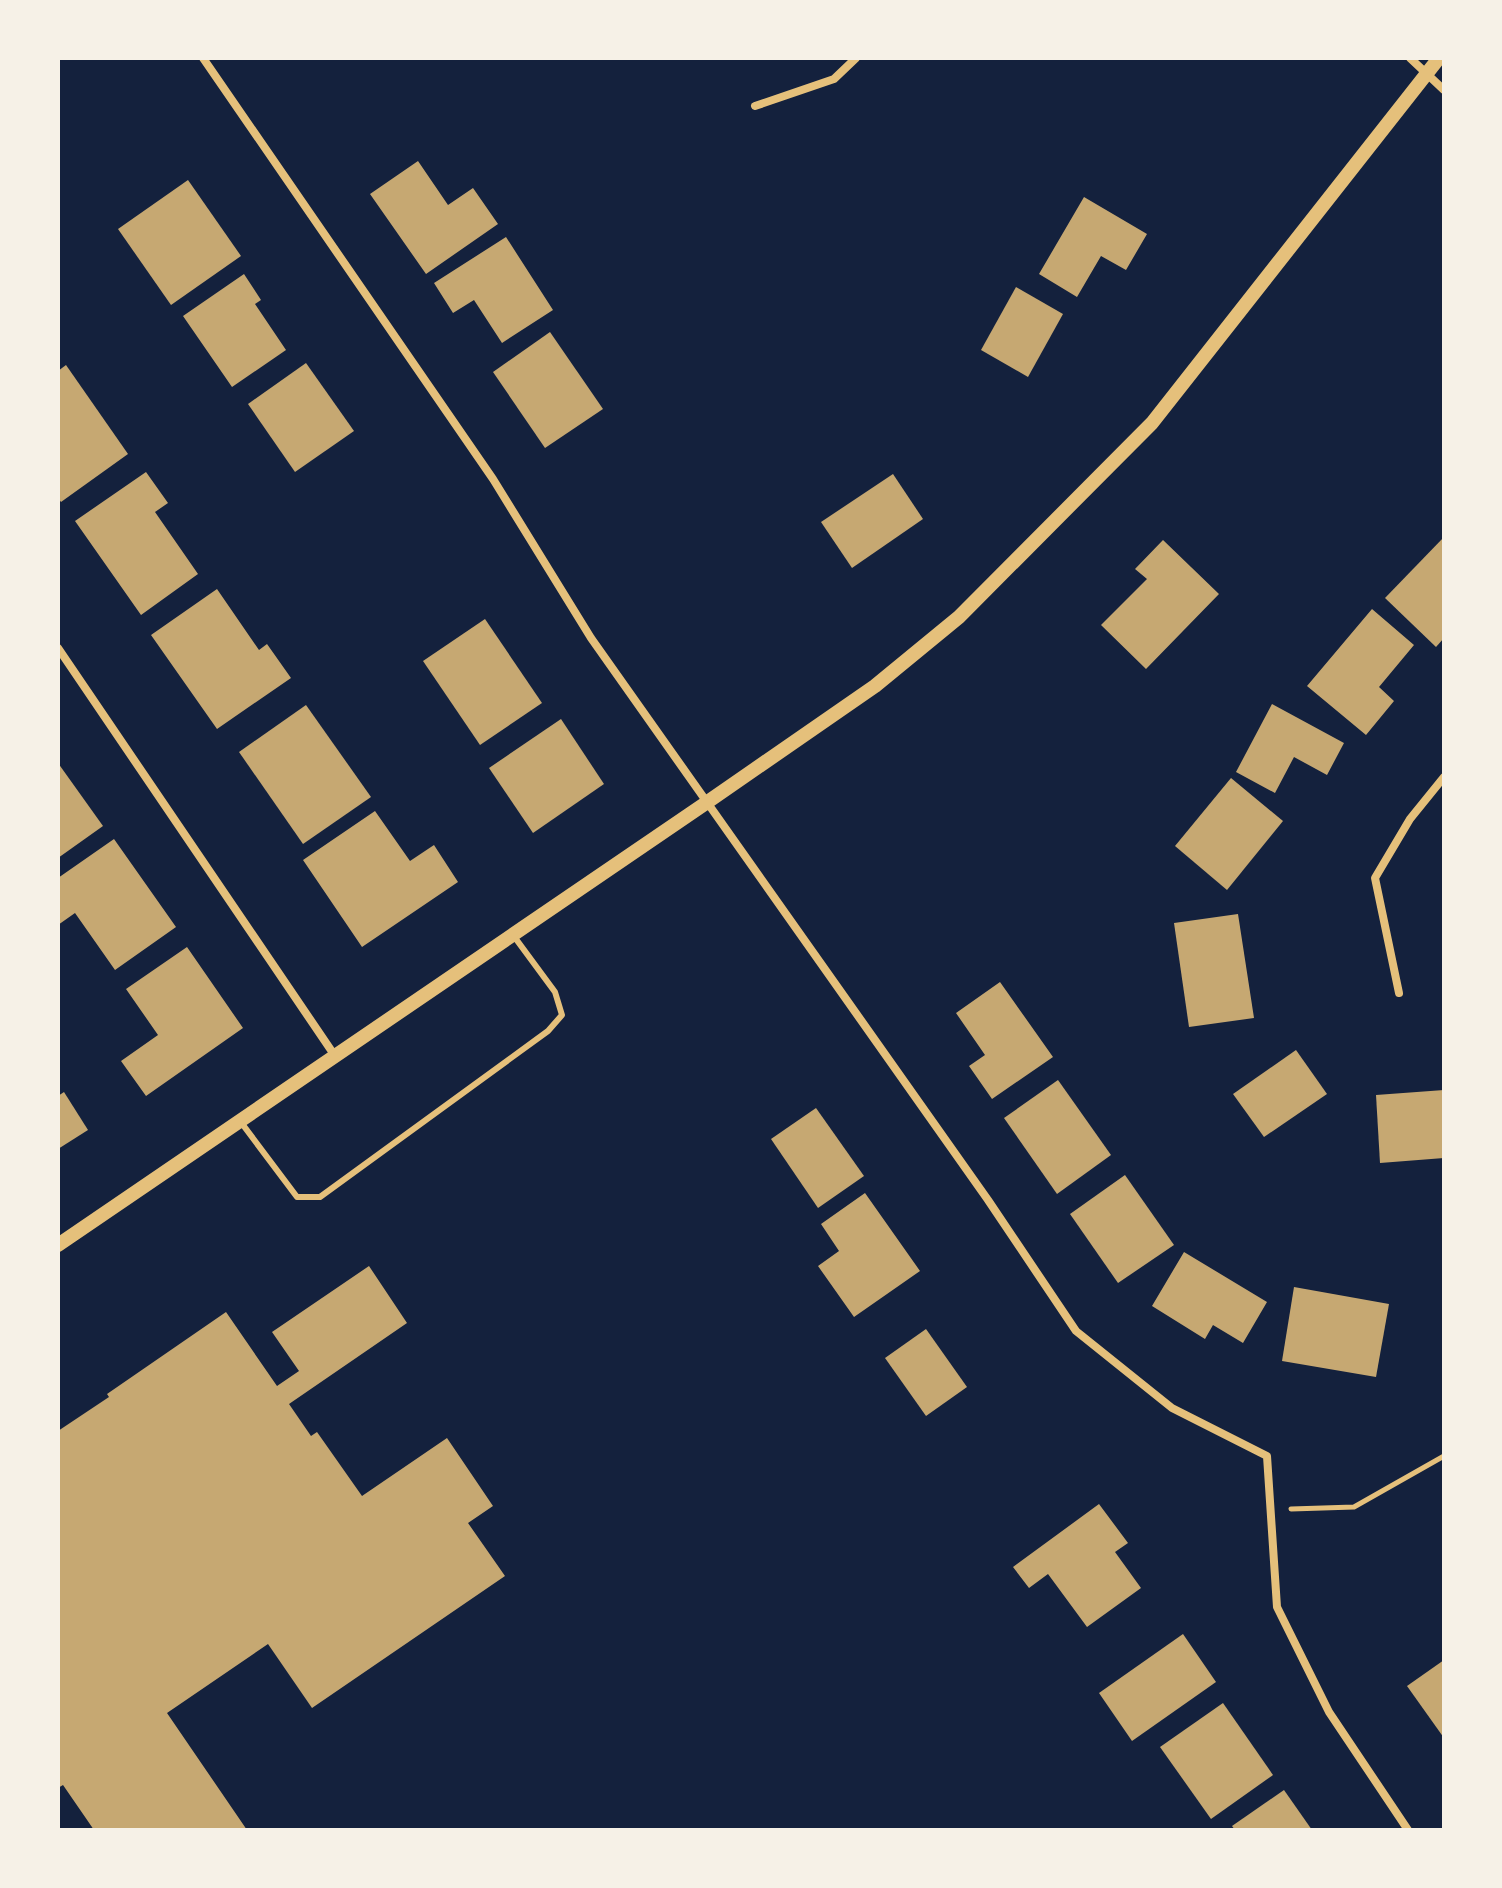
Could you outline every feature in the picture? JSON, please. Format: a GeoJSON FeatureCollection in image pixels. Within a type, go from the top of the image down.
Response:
{"type":"FeatureCollection","features":[{"type":"Feature","properties":{"kind":"street"},"geometry":{"type":"LineString","coordinates":[[203,58],[493,479],[591,638],[988,1200],[1076,1331],[1172,1408],[1267,1456],[1277,1607],[1329,1712],[1408,1830]]}},
{"type":"Feature","properties":{"kind":"street"},"geometry":{"type":"LineString","coordinates":[[755,106],[834,79],[856,58]]}},
{"type":"Feature","properties":{"kind":"street"},"geometry":{"type":"LineString","coordinates":[[1410,58],[1444,90]]}},
{"type":"Feature","properties":{"kind":"street"},"geometry":{"type":"LineString","coordinates":[[58,1245],[875,686],[959,617],[1152,423],[1439,58]]}},
{"type":"Feature","properties":{"kind":"street"},"geometry":{"type":"LineString","coordinates":[[58,648],[335,1056]]}},
{"type":"Feature","properties":{"kind":"street"},"geometry":{"type":"LineString","coordinates":[[1399,993],[1375,878],[1410,819],[1444,777]]}},
{"type":"Feature","properties":{"kind":"lane"},"geometry":{"type":"LineString","coordinates":[[240,1121],[297,1197],[320,1197],[548,1031],[562,1015],[555,992],[513,935]]}},
{"type":"Feature","properties":{"kind":"path"},"geometry":{"type":"LineString","coordinates":[[1290,1509],[1354,1507],[1444,1456]]}},
{"type":"Feature","properties":{"kind":"building"},"geometry":{"type":"Polygon","coordinates":[[[418,161],[448,205],[473,188],[498,224],[426,274],[370,194],[418,161]]]}},
{"type":"Feature","properties":{"kind":"building"},"geometry":{"type":"Polygon","coordinates":[[[188,180],[241,256],[171,305],[118,229],[188,180]]]}},
{"type":"Feature","properties":{"kind":"building"},"geometry":{"type":"Polygon","coordinates":[[[1084,197],[1147,234],[1126,270],[1101,256],[1077,297],[1039,274],[1084,197]]]}},
{"type":"Feature","properties":{"kind":"building"},"geometry":{"type":"Polygon","coordinates":[[[506,237],[553,310],[502,343],[474,300],[453,313],[434,283],[506,237]]]}},
{"type":"Feature","properties":{"kind":"building"},"geometry":{"type":"Polygon","coordinates":[[[244,274],[261,300],[255,304],[286,350],[232,387],[183,316],[244,274]]]}},
{"type":"Feature","properties":{"kind":"building"},"geometry":{"type":"Polygon","coordinates":[[[1016,287],[1063,314],[1028,377],[981,350],[1016,287]]]}},
{"type":"Feature","properties":{"kind":"building"},"geometry":{"type":"Polygon","coordinates":[[[550,332],[603,409],[545,448],[493,372],[550,332]]]}},
{"type":"Feature","properties":{"kind":"building"},"geometry":{"type":"Polygon","coordinates":[[[306,363],[354,431],[295,472],[248,404],[306,363]]]}},
{"type":"Feature","properties":{"kind":"building"},"geometry":{"type":"Polygon","coordinates":[[[66,365],[128,454],[61,502],[58,498],[58,371],[66,365]]]}},
{"type":"Feature","properties":{"kind":"building"},"geometry":{"type":"Polygon","coordinates":[[[146,472],[168,503],[155,512],[198,574],[141,615],[75,521],[146,472]]]}},
{"type":"Feature","properties":{"kind":"building"},"geometry":{"type":"Polygon","coordinates":[[[893,474],[923,519],[852,568],[821,522],[893,474]]]}},
{"type":"Feature","properties":{"kind":"building"},"geometry":{"type":"Polygon","coordinates":[[[1444,537],[1444,638],[1436,647],[1385,598],[1444,537]]]}},
{"type":"Feature","properties":{"kind":"building"},"geometry":{"type":"Polygon","coordinates":[[[1163,540],[1219,594],[1146,669],[1101,625],[1147,579],[1135,569],[1163,540]]]}},
{"type":"Feature","properties":{"kind":"building"},"geometry":{"type":"Polygon","coordinates":[[[217,589],[259,650],[267,644],[291,678],[217,729],[151,635],[217,589]]]}},
{"type":"Feature","properties":{"kind":"building"},"geometry":{"type":"Polygon","coordinates":[[[1372,609],[1414,645],[1379,687],[1394,701],[1366,735],[1307,686],[1372,609]]]}},
{"type":"Feature","properties":{"kind":"building"},"geometry":{"type":"Polygon","coordinates":[[[485,619],[542,703],[480,745],[423,661],[485,619]]]}},
{"type":"Feature","properties":{"kind":"building"},"geometry":{"type":"Polygon","coordinates":[[[1272,704],[1344,743],[1327,775],[1294,757],[1275,793],[1236,772],[1272,704]]]}},
{"type":"Feature","properties":{"kind":"building"},"geometry":{"type":"Polygon","coordinates":[[[306,705],[371,797],[303,844],[239,752],[306,705]]]}},
{"type":"Feature","properties":{"kind":"building"},"geometry":{"type":"Polygon","coordinates":[[[561,719],[604,784],[533,833],[489,768],[561,719]]]}},
{"type":"Feature","properties":{"kind":"building"},"geometry":{"type":"Polygon","coordinates":[[[58,763],[103,826],[58,858],[58,763]]]}},
{"type":"Feature","properties":{"kind":"building"},"geometry":{"type":"Polygon","coordinates":[[[1231,778],[1283,821],[1227,890],[1175,846],[1231,778]]]}},
{"type":"Feature","properties":{"kind":"building"},"geometry":{"type":"Polygon","coordinates":[[[375,811],[410,861],[434,845],[458,882],[362,947],[303,860],[375,811]]]}},
{"type":"Feature","properties":{"kind":"building"},"geometry":{"type":"Polygon","coordinates":[[[114,839],[176,927],[115,970],[75,913],[58,925],[58,878],[114,839]]]}},
{"type":"Feature","properties":{"kind":"building"},"geometry":{"type":"Polygon","coordinates":[[[1238,914],[1254,1018],[1189,1027],[1174,923],[1238,914]]]}},
{"type":"Feature","properties":{"kind":"building"},"geometry":{"type":"Polygon","coordinates":[[[187,947],[243,1028],[146,1096],[121,1061],[158,1035],[126,989],[187,947]]]}},
{"type":"Feature","properties":{"kind":"building"},"geometry":{"type":"Polygon","coordinates":[[[1000,982],[1053,1057],[992,1099],[969,1066],[985,1055],[956,1013],[1000,982]]]}},
{"type":"Feature","properties":{"kind":"building"},"geometry":{"type":"Polygon","coordinates":[[[1296,1050],[1327,1094],[1264,1137],[1233,1094],[1296,1050]]]}},
{"type":"Feature","properties":{"kind":"building"},"geometry":{"type":"Polygon","coordinates":[[[1058,1080],[1111,1155],[1057,1194],[1004,1118],[1058,1080]]]}},
{"type":"Feature","properties":{"kind":"building"},"geometry":{"type":"Polygon","coordinates":[[[1444,1090],[1444,1158],[1380,1163],[1376,1095],[1444,1090]]]}},
{"type":"Feature","properties":{"kind":"building"},"geometry":{"type":"Polygon","coordinates":[[[64,1092],[88,1130],[58,1149],[58,1096],[64,1092]]]}},
{"type":"Feature","properties":{"kind":"building"},"geometry":{"type":"Polygon","coordinates":[[[816,1108],[864,1176],[818,1208],[771,1139],[816,1108]]]}},
{"type":"Feature","properties":{"kind":"building"},"geometry":{"type":"Polygon","coordinates":[[[1125,1175],[1174,1245],[1118,1283],[1070,1214],[1125,1175]]]}},
{"type":"Feature","properties":{"kind":"building"},"geometry":{"type":"Polygon","coordinates":[[[865,1193],[920,1271],[854,1317],[818,1266],[839,1251],[821,1224],[865,1193]]]}},
{"type":"Feature","properties":{"kind":"building"},"geometry":{"type":"Polygon","coordinates":[[[1184,1252],[1267,1302],[1243,1343],[1213,1325],[1205,1339],[1152,1306],[1184,1252]]]}},
{"type":"Feature","properties":{"kind":"building"},"geometry":{"type":"Polygon","coordinates":[[[369,1266],[407,1323],[289,1404],[311,1436],[317,1432],[362,1496],[447,1438],[493,1506],[468,1523],[505,1576],[312,1708],[268,1644],[167,1713],[247,1830],[94,1830],[63,1785],[58,1788],[58,1431],[226,1312],[277,1386],[299,1371],[272,1332],[369,1266]]]}},
{"type":"Feature","properties":{"kind":"building"},"geometry":{"type":"Polygon","coordinates":[[[1294,1287],[1389,1304],[1376,1377],[1282,1361],[1294,1287]]]}},
{"type":"Feature","properties":{"kind":"building"},"geometry":{"type":"Polygon","coordinates":[[[926,1329],[967,1387],[926,1416],[885,1358],[926,1329]]]}},
{"type":"Feature","properties":{"kind":"building"},"geometry":{"type":"Polygon","coordinates":[[[1099,1504],[1128,1543],[1115,1552],[1141,1588],[1087,1627],[1048,1574],[1029,1588],[1013,1567],[1099,1504]]]}},
{"type":"Feature","properties":{"kind":"building"},"geometry":{"type":"Polygon","coordinates":[[[1183,1634],[1216,1682],[1132,1741],[1099,1693],[1183,1634]]]}},
{"type":"Feature","properties":{"kind":"building"},"geometry":{"type":"Polygon","coordinates":[[[1444,1660],[1444,1738],[1407,1686],[1444,1660]]]}},
{"type":"Feature","properties":{"kind":"building"},"geometry":{"type":"Polygon","coordinates":[[[1223,1703],[1273,1775],[1211,1819],[1160,1747],[1223,1703]]]}},
{"type":"Feature","properties":{"kind":"building"},"geometry":{"type":"Polygon","coordinates":[[[1284,1790],[1312,1830],[1235,1830],[1232,1826],[1284,1790]]]}}]}
